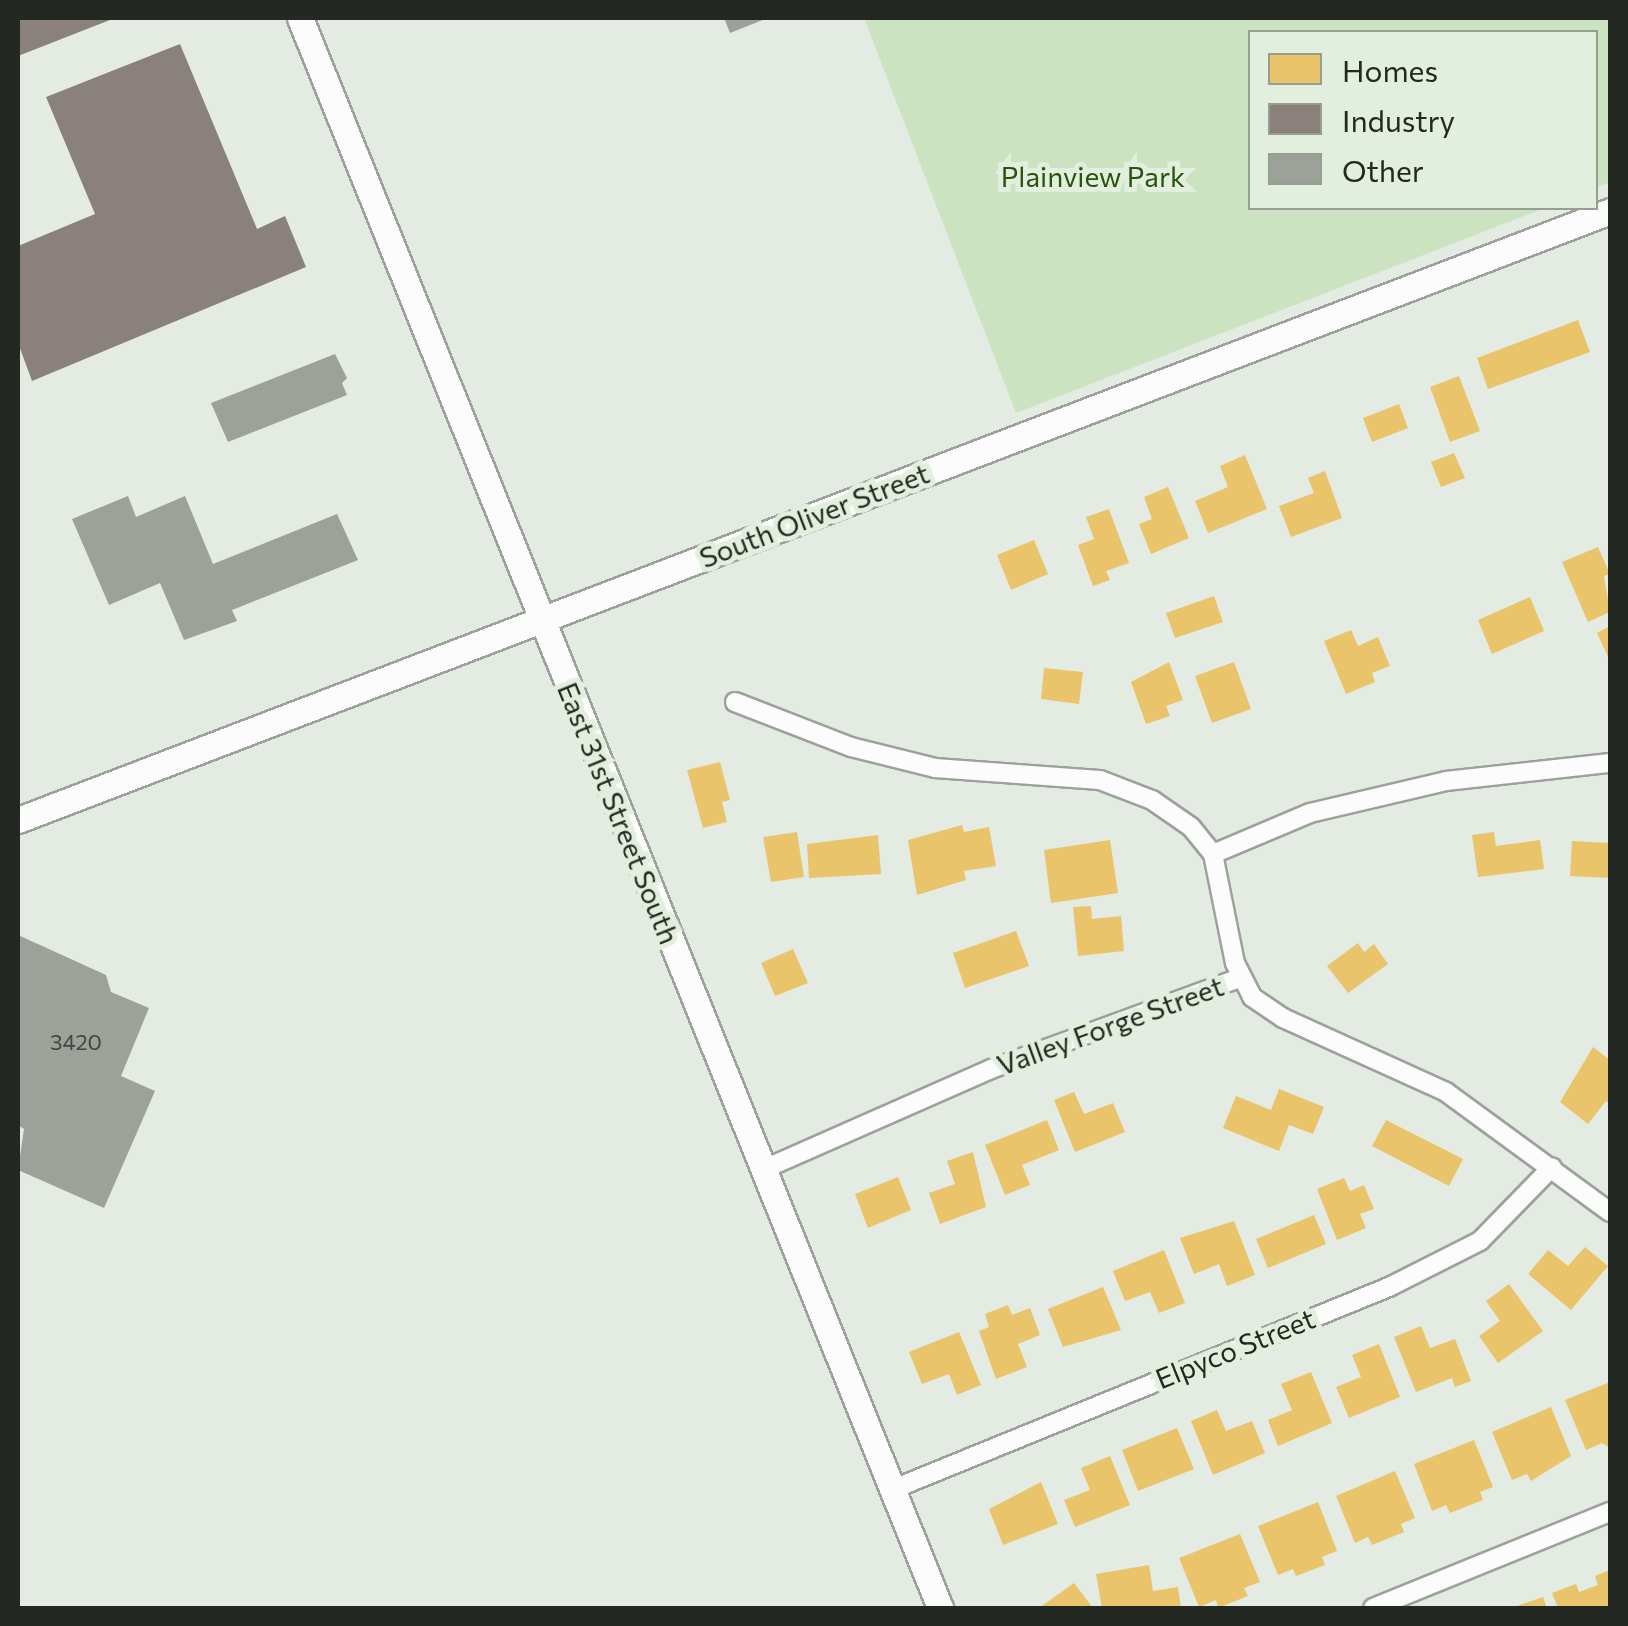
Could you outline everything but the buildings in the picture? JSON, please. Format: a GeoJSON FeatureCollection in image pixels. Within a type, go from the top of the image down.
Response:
{"type":"FeatureCollection","features":[{"type":"Feature","properties":{"kind":"street","name":"East 31st Street South"},"geometry":{"type":"LineString","coordinates":[[300,18],[940,1608]]}},
{"type":"Feature","properties":{"kind":"street","name":"South Oliver Street"},"geometry":{"type":"LineString","coordinates":[[18,820],[1610,211]]}},
{"type":"Feature","properties":{"kind":"street"},"geometry":{"type":"LineString","coordinates":[[735,702],[851,747],[935,768],[1100,780],[1152,800],[1191,827],[1213,854],[1310,813],[1446,782],[1610,763]]}},
{"type":"Feature","properties":{"kind":"street","name":"Valley Forge Street"},"geometry":{"type":"LineString","coordinates":[[762,1170],[991,1069],[1242,977],[1213,854]]}},
{"type":"Feature","properties":{"kind":"street"},"geometry":{"type":"LineString","coordinates":[[1242,977],[1252,997],[1284,1018],[1446,1092],[1610,1212]]}},
{"type":"Feature","properties":{"kind":"street","name":"Elpyco Street"},"geometry":{"type":"LineString","coordinates":[[891,1490],[1388,1287],[1480,1242],[1552,1167]]}},
{"type":"Feature","properties":{"kind":"street"},"geometry":{"type":"LineString","coordinates":[[1373,1608],[1610,1512]]}},
{"type":"Feature","properties":{"kind":"green space","name":"Plainview Park"},"geometry":{"type":"Polygon","coordinates":[[[864,18],[1610,18],[1610,182],[1598,187],[1598,30],[1248,30],[1248,210],[1540,210],[1016,413],[864,18]]]}}]}
